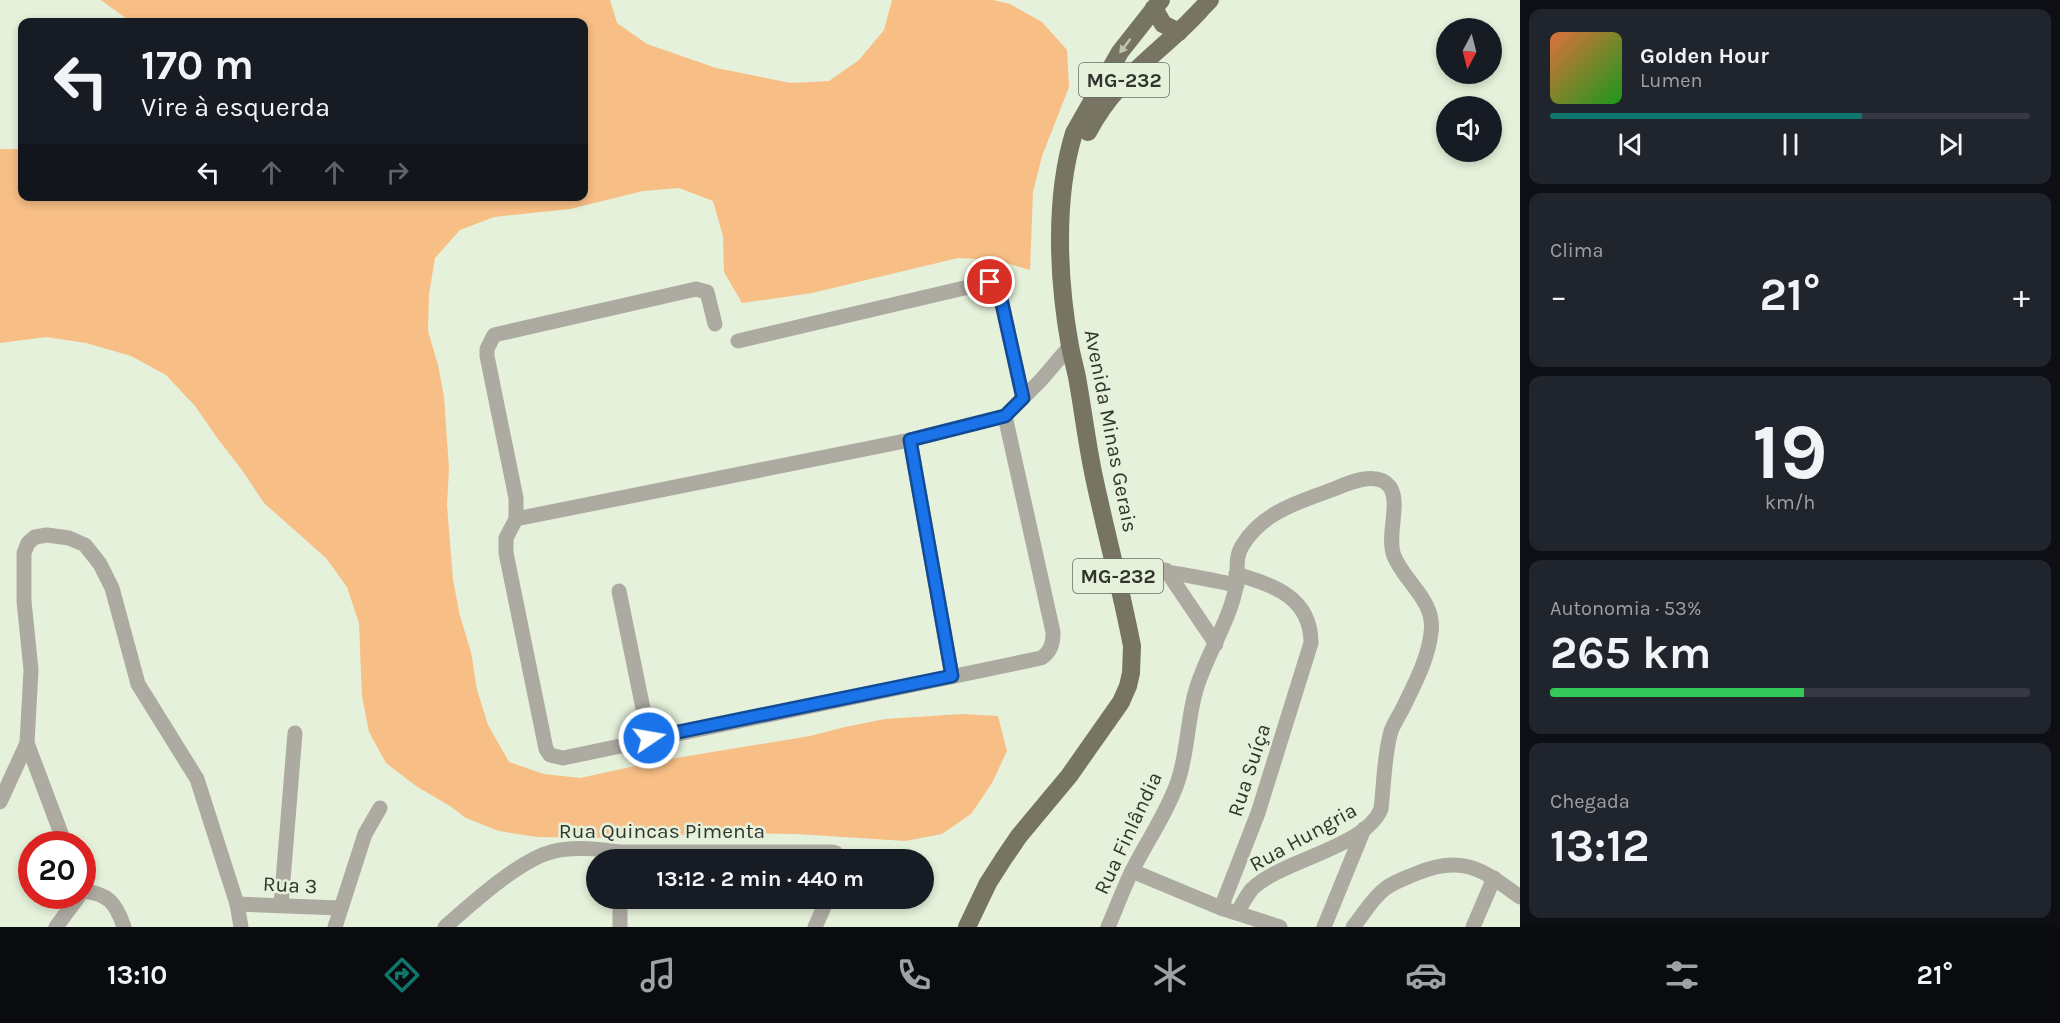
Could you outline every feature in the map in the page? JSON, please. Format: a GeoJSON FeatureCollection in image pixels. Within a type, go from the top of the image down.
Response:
{"type":"FeatureCollection","features":[{"type":"Feature","properties":{"kind":"main road","name":"MG-232"},"geometry":{"type":"LineString","coordinates":[[1065,180],[1097,114],[1118,86],[1179,32],[1210,0]]}},
{"type":"Feature","properties":{"kind":"main road","name":"MG-232"},"geometry":{"type":"LineString","coordinates":[[1065,180],[1070,147],[1083,114],[1120,52],[1157,4]]}},
{"type":"Feature","properties":{"kind":"main road"},"geometry":{"type":"LineString","coordinates":[[1157,4],[1163,24],[1179,32]]}},
{"type":"Feature","properties":{"kind":"main road","name":"Avenida Minas Gerais"},"geometry":{"type":"LineString","coordinates":[[967,927],[988,884],[1019,836],[1069,776],[1121,702],[1131,673],[1132,646],[1094,477],[1062,288],[1060,238],[1065,180]]}},
{"type":"Feature","properties":{"kind":"street"},"geometry":{"type":"LineString","coordinates":[[738,341],[990,282],[995,283],[999,290],[1023,398]]}},
{"type":"Feature","properties":{"kind":"street"},"geometry":{"type":"LineString","coordinates":[[716,324],[706,292],[696,289],[494,335],[487,349],[516,498],[516,519],[506,538],[506,553],[546,749],[550,755],[563,758],[649,738],[1041,658],[1046,655],[1053,641],[1053,632],[1005,416]]}},
{"type":"Feature","properties":{"kind":"street"},"geometry":{"type":"LineString","coordinates":[[516,519],[910,440],[1005,416],[1070,346]]}},
{"type":"Feature","properties":{"kind":"street"},"geometry":{"type":"LineString","coordinates":[[910,440],[952,676]]}},
{"type":"Feature","properties":{"kind":"street","name":"Rua Hungria"},"geometry":{"type":"LineString","coordinates":[[1237,580],[1240,550],[1249,534],[1276,511],[1354,481],[1370,478],[1382,481],[1389,487],[1393,498],[1394,556],[1423,597],[1431,615],[1432,633],[1419,675],[1391,730],[1381,809],[1377,818],[1364,829],[1329,849],[1265,880],[1252,889],[1238,913]]}},
{"type":"Feature","properties":{"kind":"street"},"geometry":{"type":"LineString","coordinates":[[0,802],[27,743],[31,670],[23,564],[28,543],[36,537],[47,534],[69,538],[86,545],[112,588],[138,684],[197,779],[237,904],[241,927]]}},
{"type":"Feature","properties":{"kind":"street"},"geometry":{"type":"LineString","coordinates":[[1116,569],[1146,568],[1237,580]]}},
{"type":"Feature","properties":{"kind":"street"},"geometry":{"type":"LineString","coordinates":[[1166,570],[1216,644]]}},
{"type":"Feature","properties":{"kind":"street","name":"Rua Suíça"},"geometry":{"type":"LineString","coordinates":[[1221,908],[1258,813],[1311,643],[1311,628],[1306,616],[1285,593],[1267,583],[1237,580]]}},
{"type":"Feature","properties":{"kind":"street","name":"Rua Finlândia"},"geometry":{"type":"LineString","coordinates":[[1108,927],[1132,871],[1163,816],[1178,781],[1186,750],[1196,689],[1216,644],[1237,580]]}},
{"type":"Feature","properties":{"kind":"street"},"geometry":{"type":"LineString","coordinates":[[619,591],[649,738]]}},
{"type":"Feature","properties":{"kind":"street"},"geometry":{"type":"LineString","coordinates":[[281,905],[295,733]]}},
{"type":"Feature","properties":{"kind":"street"},"geometry":{"type":"LineString","coordinates":[[27,743],[60,831]]}},
{"type":"Feature","properties":{"kind":"street"},"geometry":{"type":"LineString","coordinates":[[335,927],[365,834],[380,808]]}},
{"type":"Feature","properties":{"kind":"street"},"geometry":{"type":"LineString","coordinates":[[1324,927],[1364,829]]}},
{"type":"Feature","properties":{"kind":"street","name":"Rua Quincas Pimenta"},"geometry":{"type":"LineString","coordinates":[[445,927],[478,898],[531,860],[551,852],[574,849],[586,851]]}},
{"type":"Feature","properties":{"kind":"street"},"geometry":{"type":"LineString","coordinates":[[1353,927],[1370,903],[1386,888],[1433,867],[1451,864],[1466,865],[1494,878],[1520,897]]}},
{"type":"Feature","properties":{"kind":"street"},"geometry":{"type":"LineString","coordinates":[[1132,871],[1221,908],[1280,927]]}},
{"type":"Feature","properties":{"kind":"street"},"geometry":{"type":"LineString","coordinates":[[1473,927],[1494,878]]}},
{"type":"Feature","properties":{"kind":"street"},"geometry":{"type":"LineString","coordinates":[[96,892],[106,896],[115,905],[124,927]]}},
{"type":"Feature","properties":{"kind":"street","name":"Rua 3"},"geometry":{"type":"LineString","coordinates":[[237,904],[340,908]]}},
{"type":"Feature","properties":{"kind":"street"},"geometry":{"type":"LineString","coordinates":[[56,927],[69,909]]}},
{"type":"Feature","properties":{"kind":"street"},"geometry":{"type":"LineString","coordinates":[[620,909],[620,927]]}},
{"type":"Feature","properties":{"kind":"street"},"geometry":{"type":"LineString","coordinates":[[815,927],[823,909]]}},
{"type":"Feature","properties":{"kind":"shaded area"},"geometry":{"type":"Polygon","coordinates":[[[101,0],[610,0],[617,23],[647,44],[716,68],[791,83],[829,81],[859,60],[884,30],[892,0],[993,0],[1010,4],[1042,22],[1067,50],[1069,87],[1042,156],[1033,192],[1030,270],[995,260],[958,258],[812,293],[742,303],[724,272],[723,236],[713,201],[679,188],[643,191],[570,209],[494,217],[460,230],[435,258],[429,294],[428,331],[444,397],[449,469],[447,505],[453,580],[460,616],[471,652],[477,690],[488,725],[509,762],[544,774],[580,778],[658,761],[810,736],[885,719],[962,714],[998,716],[1007,751],[992,783],[971,814],[942,834],[905,841],[796,834],[720,833],[609,838],[537,837],[499,831],[466,818],[416,786],[386,763],[369,732],[362,696],[359,623],[347,587],[326,558],[264,503],[195,406],[166,375],[131,356],[86,343],[46,337],[0,343],[0,149],[18,149],[18,201],[588,201],[588,18],[126,18],[101,0]]]}},
{"type":"Feature","properties":{"kind":"route"},"geometry":{"type":"LineString","coordinates":[[649,738],[952,676],[910,440],[1005,416],[1023,398],[998,286],[990,282]]}}]}
